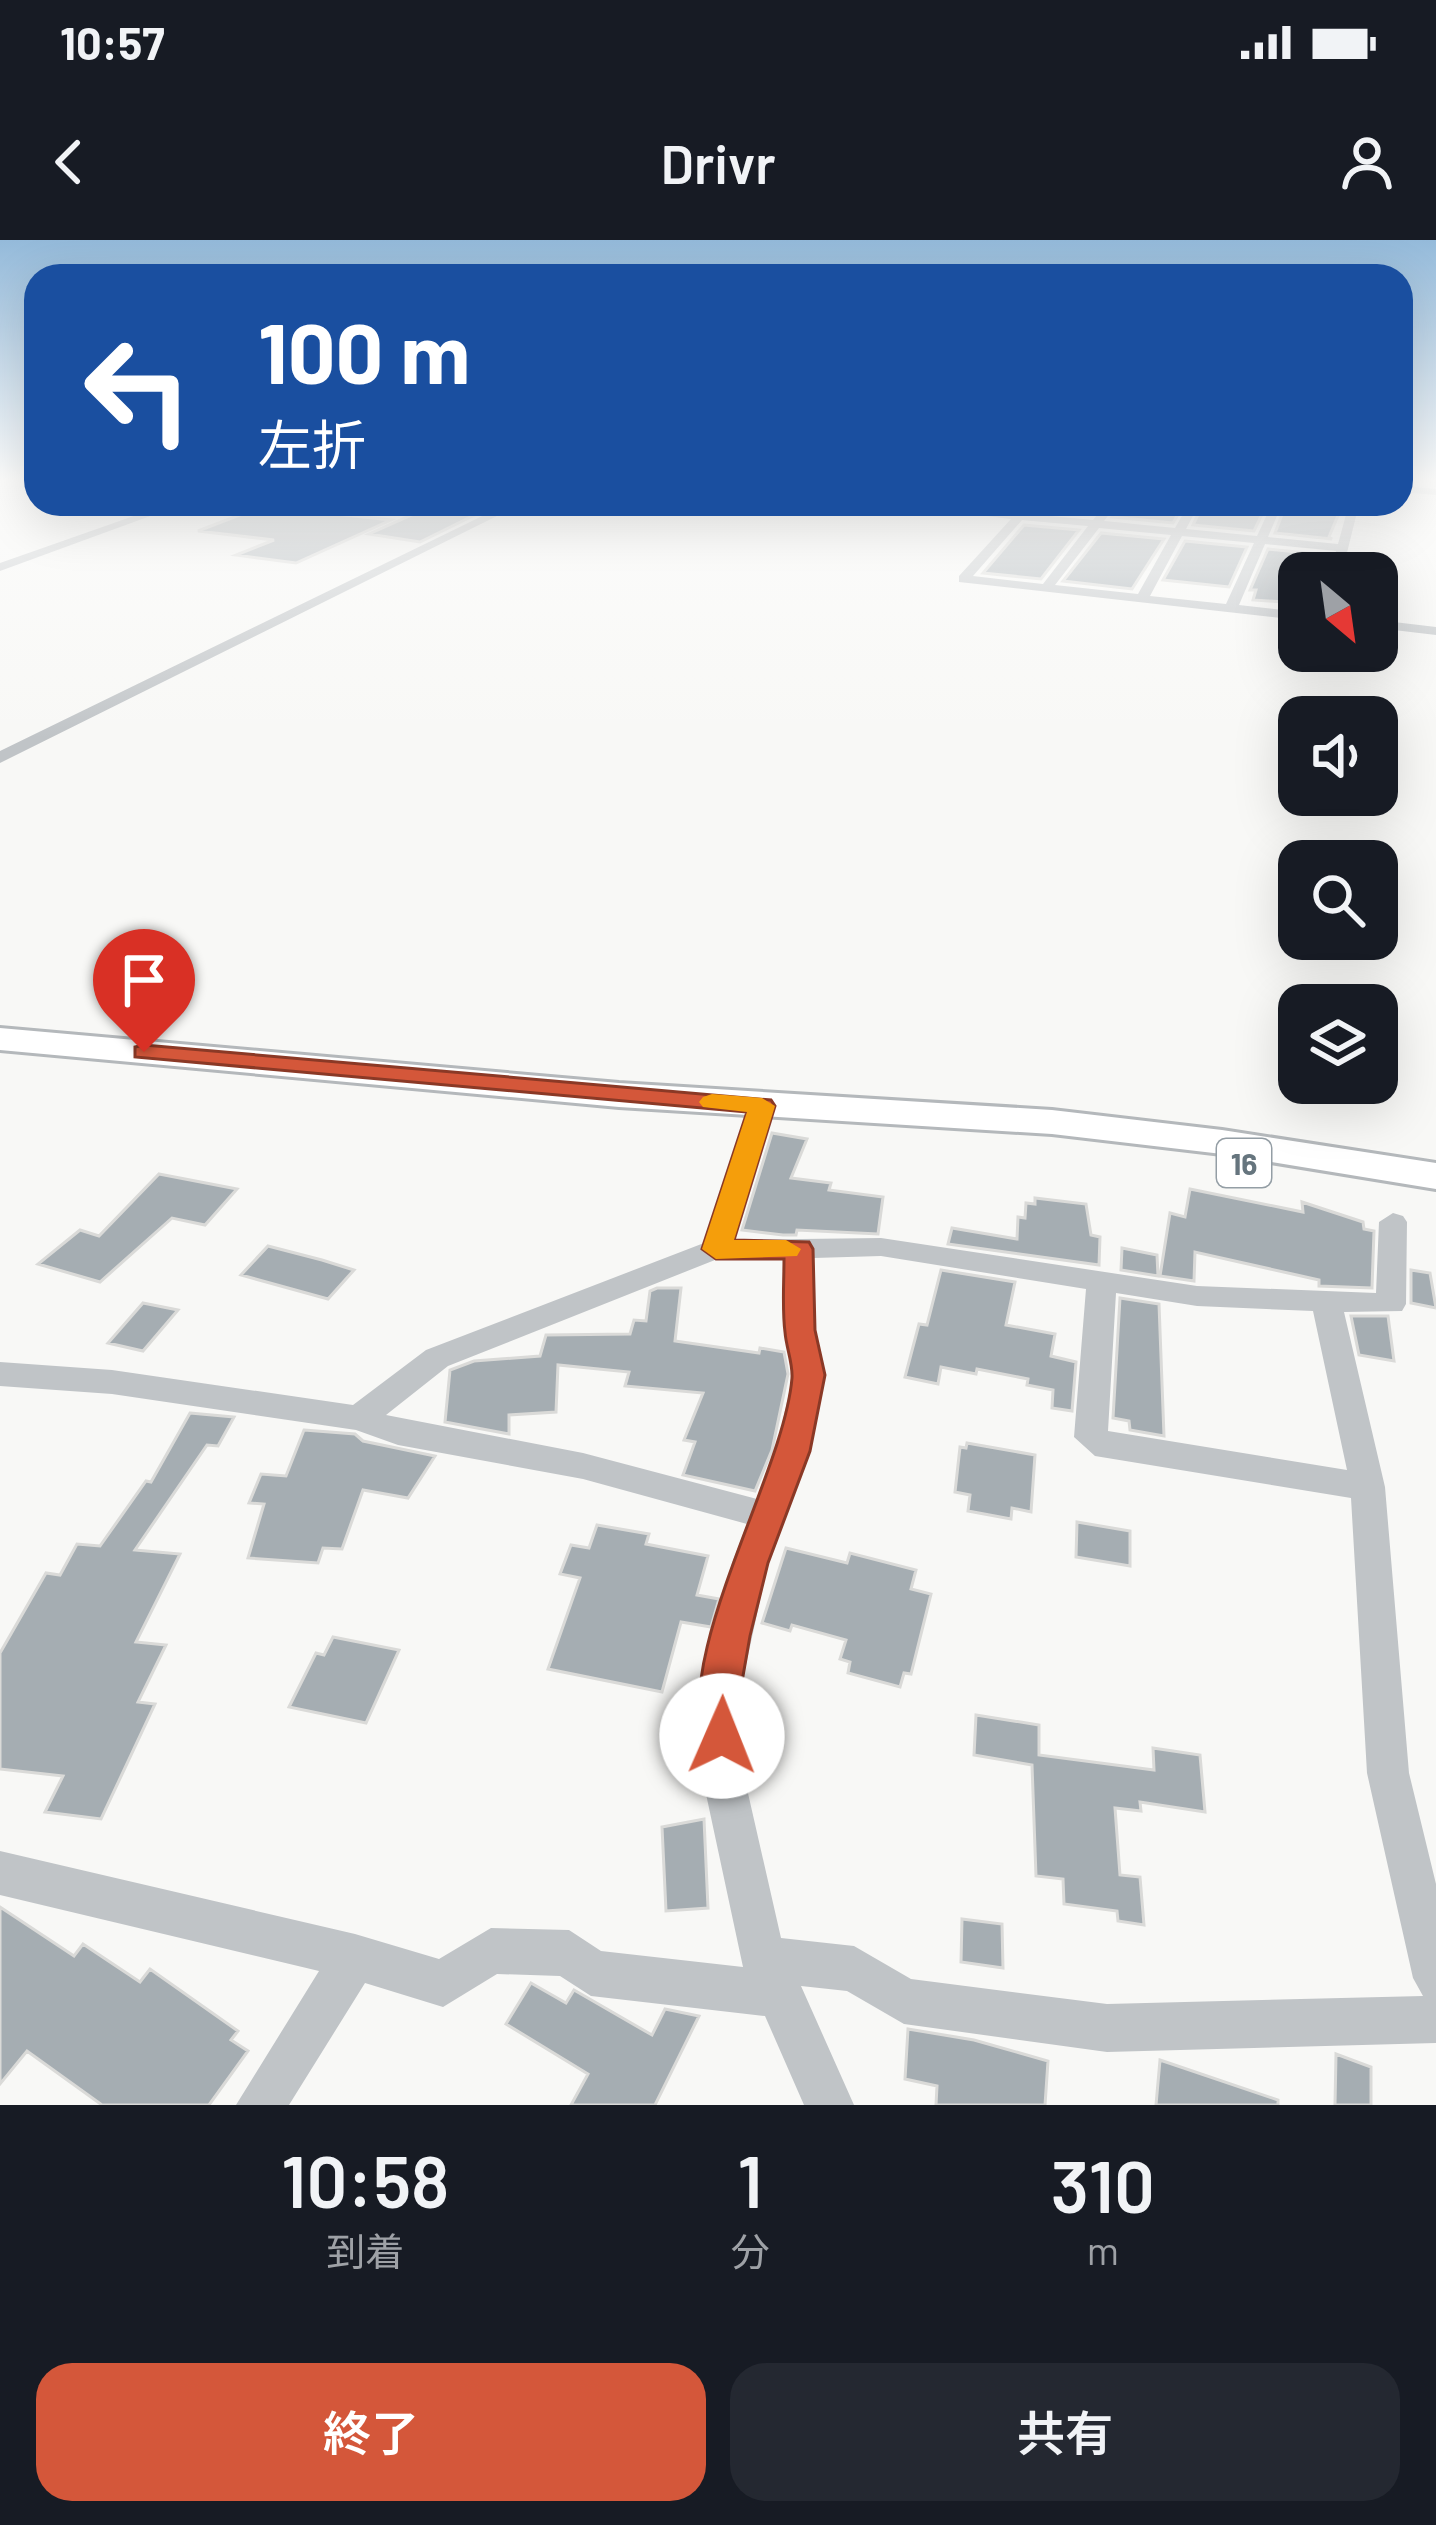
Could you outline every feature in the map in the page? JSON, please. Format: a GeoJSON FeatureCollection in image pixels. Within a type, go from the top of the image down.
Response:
{"type":"FeatureCollection","features":[{"type":"Feature","properties":{"kind":"main road","name":"16"},"geometry":{"type":"LineString","coordinates":[[0,1039],[762,1106],[1052,1122],[1222,1142],[1436,1176]]}},
{"type":"Feature","properties":{"kind":"main road","name":"16"},"geometry":{"type":"LineString","coordinates":[[1052,1122],[1436,1204]]}},
{"type":"Feature","properties":{"kind":"street"},"geometry":{"type":"LineString","coordinates":[[0,758],[394,564]]}},
{"type":"Feature","properties":{"kind":"street"},"geometry":{"type":"LineString","coordinates":[[977,564],[964,579],[1278,613]]}},
{"type":"Feature","properties":{"kind":"street"},"geometry":{"type":"LineString","coordinates":[[1046,588],[1065,564]]}},
{"type":"Feature","properties":{"kind":"street"},"geometry":{"type":"LineString","coordinates":[[1142,598],[1163,564]]}},
{"type":"Feature","properties":{"kind":"street"},"geometry":{"type":"LineString","coordinates":[[1232,608],[1251,564]]}},
{"type":"Feature","properties":{"kind":"street"},"geometry":{"type":"LineString","coordinates":[[1398,626],[1436,631]]}},
{"type":"Feature","properties":{"kind":"street"},"geometry":{"type":"LineString","coordinates":[[716,1249],[762,1106]]}},
{"type":"Feature","properties":{"kind":"street"},"geometry":{"type":"LineString","coordinates":[[359,1418],[437,1358],[716,1249],[881,1247],[1197,1296],[1391,1304],[1393,1222]]}},
{"type":"Feature","properties":{"kind":"street"},"geometry":{"type":"LineString","coordinates":[[799,1249],[800,1330],[808,1375],[793,1451],[750,1563],[720,1693],[724,1780],[772,1976],[829,2105]]}},
{"type":"Feature","properties":{"kind":"street"},"geometry":{"type":"LineString","coordinates":[[1102,1279],[1091,1437],[1107,1447],[1368,1487]]}},
{"type":"Feature","properties":{"kind":"street"},"geometry":{"type":"LineString","coordinates":[[1327,1304],[1368,1487],[1388,1773],[1436,1978]]}},
{"type":"Feature","properties":{"kind":"street"},"geometry":{"type":"LineString","coordinates":[[0,1374],[112,1382],[359,1418],[398,1432],[583,1466],[769,1516]]}},
{"type":"Feature","properties":{"kind":"street"},"geometry":{"type":"LineString","coordinates":[[0,1873],[355,1957],[443,1984],[491,1951],[569,1953],[591,1973],[772,1976],[854,1969],[904,2001],[1107,2028],[1436,2020]]}},
{"type":"Feature","properties":{"kind":"street"},"geometry":{"type":"LineString","coordinates":[[261,2105],[355,1957]]}},
{"type":"Feature","properties":{"kind":"building"},"geometry":{"type":"Polygon","coordinates":[[[991,564],[1053,564],[1041,579],[983,573],[991,564]]]}},
{"type":"Feature","properties":{"kind":"building"},"geometry":{"type":"Polygon","coordinates":[[[1076,564],[1148,564],[1132,589],[1063,581],[1076,564]]]}},
{"type":"Feature","properties":{"kind":"building"},"geometry":{"type":"Polygon","coordinates":[[[1172,564],[1239,564],[1229,587],[1163,580],[1172,564]]]}},
{"type":"Feature","properties":{"kind":"building"},"geometry":{"type":"Polygon","coordinates":[[[1261,564],[1278,564],[1278,602],[1253,600],[1256,590],[1250,590],[1261,564]]]}},
{"type":"Feature","properties":{"kind":"building"},"geometry":{"type":"Polygon","coordinates":[[[772,1133],[807,1139],[791,1178],[831,1183],[829,1190],[883,1197],[878,1234],[797,1230],[796,1235],[783,1235],[742,1230],[772,1133]]]}},
{"type":"Feature","properties":{"kind":"building"},"geometry":{"type":"Polygon","coordinates":[[[159,1174],[237,1189],[205,1225],[172,1218],[100,1282],[38,1264],[80,1230],[99,1236],[159,1174]]]}},
{"type":"Feature","properties":{"kind":"building"},"geometry":{"type":"Polygon","coordinates":[[[1190,1189],[1303,1212],[1302,1202],[1363,1222],[1364,1229],[1374,1231],[1372,1288],[1319,1286],[1319,1280],[1195,1252],[1194,1281],[1160,1276],[1170,1213],[1185,1217],[1190,1189]]]}},
{"type":"Feature","properties":{"kind":"building"},"geometry":{"type":"Polygon","coordinates":[[[1035,1198],[1086,1204],[1091,1235],[1100,1237],[1099,1265],[948,1244],[952,1228],[1017,1239],[1018,1217],[1025,1218],[1026,1203],[1035,1204],[1035,1198]]]}},
{"type":"Feature","properties":{"kind":"building"},"geometry":{"type":"Polygon","coordinates":[[[268,1246],[354,1270],[328,1299],[241,1275],[268,1246]]]}},
{"type":"Feature","properties":{"kind":"building"},"geometry":{"type":"Polygon","coordinates":[[[1122,1248],[1157,1255],[1158,1276],[1121,1270],[1122,1248]]]}},
{"type":"Feature","properties":{"kind":"building"},"geometry":{"type":"Polygon","coordinates":[[[941,1270],[1015,1282],[1006,1325],[1055,1334],[1051,1356],[1076,1362],[1072,1411],[1052,1408],[1053,1390],[1027,1385],[1028,1379],[941,1367],[938,1384],[905,1377],[919,1324],[927,1325],[941,1270]]]}},
{"type":"Feature","properties":{"kind":"building"},"geometry":{"type":"Polygon","coordinates":[[[1411,1270],[1430,1273],[1436,1308],[1411,1303],[1411,1270]]]}},
{"type":"Feature","properties":{"kind":"building"},"geometry":{"type":"Polygon","coordinates":[[[681,1288],[675,1341],[784,1352],[788,1374],[772,1450],[755,1491],[683,1475],[695,1442],[684,1440],[703,1393],[625,1386],[629,1372],[558,1365],[556,1412],[509,1415],[509,1434],[445,1422],[450,1370],[474,1361],[540,1356],[546,1335],[630,1334],[634,1320],[646,1321],[650,1291],[681,1288]]]}},
{"type":"Feature","properties":{"kind":"building"},"geometry":{"type":"Polygon","coordinates":[[[1120,1298],[1159,1304],[1164,1436],[1130,1430],[1129,1421],[1113,1418],[1120,1298]]]}},
{"type":"Feature","properties":{"kind":"building"},"geometry":{"type":"Polygon","coordinates":[[[143,1303],[178,1310],[143,1351],[108,1343],[143,1303]]]}},
{"type":"Feature","properties":{"kind":"building"},"geometry":{"type":"Polygon","coordinates":[[[1351,1316],[1388,1316],[1394,1361],[1359,1355],[1351,1316]]]}},
{"type":"Feature","properties":{"kind":"building"},"geometry":{"type":"Polygon","coordinates":[[[190,1413],[234,1417],[218,1446],[207,1445],[135,1550],[180,1554],[136,1642],[166,1645],[138,1702],[155,1704],[101,1819],[45,1812],[63,1776],[0,1769],[0,1653],[46,1573],[60,1575],[77,1544],[100,1546],[146,1481],[151,1482],[190,1413]]]}},
{"type":"Feature","properties":{"kind":"building"},"geometry":{"type":"Polygon","coordinates":[[[304,1430],[355,1434],[363,1441],[435,1456],[408,1498],[363,1490],[342,1549],[323,1548],[318,1563],[248,1558],[264,1504],[249,1503],[261,1474],[286,1476],[304,1430]]]}},
{"type":"Feature","properties":{"kind":"building"},"geometry":{"type":"Polygon","coordinates":[[[967,1443],[1035,1455],[1031,1512],[1012,1508],[1011,1519],[968,1511],[970,1495],[955,1492],[960,1447],[966,1448],[967,1443]]]}},
{"type":"Feature","properties":{"kind":"building"},"geometry":{"type":"Polygon","coordinates":[[[1077,1522],[1130,1531],[1130,1566],[1076,1557],[1077,1522]]]}},
{"type":"Feature","properties":{"kind":"building"},"geometry":{"type":"Polygon","coordinates":[[[597,1525],[649,1534],[646,1544],[708,1556],[697,1595],[719,1599],[711,1627],[681,1622],[662,1692],[548,1669],[580,1578],[560,1574],[571,1545],[589,1548],[597,1525]]]}},
{"type":"Feature","properties":{"kind":"building"},"geometry":{"type":"Polygon","coordinates":[[[786,1548],[847,1563],[850,1553],[916,1570],[911,1589],[931,1594],[911,1674],[904,1673],[900,1687],[848,1673],[850,1662],[840,1659],[846,1640],[792,1625],[790,1631],[762,1623],[786,1548]]]}},
{"type":"Feature","properties":{"kind":"building"},"geometry":{"type":"Polygon","coordinates":[[[333,1637],[399,1650],[366,1723],[289,1707],[316,1653],[324,1655],[333,1637]]]}},
{"type":"Feature","properties":{"kind":"building"},"geometry":{"type":"Polygon","coordinates":[[[976,1715],[1039,1725],[1039,1755],[1154,1770],[1153,1748],[1200,1755],[1205,1812],[1140,1802],[1141,1811],[1115,1808],[1120,1875],[1140,1877],[1144,1925],[1118,1921],[1117,1911],[1064,1904],[1063,1879],[1036,1876],[1032,1765],[974,1755],[976,1715]]]}},
{"type":"Feature","properties":{"kind":"building"},"geometry":{"type":"Polygon","coordinates":[[[704,1819],[708,1908],[666,1911],[662,1827],[704,1819]]]}},
{"type":"Feature","properties":{"kind":"building"},"geometry":{"type":"Polygon","coordinates":[[[0,1907],[74,1956],[83,1944],[140,1982],[150,1969],[238,2031],[231,2040],[248,2051],[209,2105],[102,2105],[27,2051],[0,2084],[0,1907]]]}},
{"type":"Feature","properties":{"kind":"building"},"geometry":{"type":"Polygon","coordinates":[[[962,1919],[1002,1924],[1003,1968],[961,1962],[962,1919]]]}},
{"type":"Feature","properties":{"kind":"building"},"geometry":{"type":"Polygon","coordinates":[[[531,1983],[566,2003],[574,1990],[652,2035],[665,2009],[699,2016],[655,2105],[571,2105],[588,2074],[506,2024],[531,1983]]]}},
{"type":"Feature","properties":{"kind":"building"},"geometry":{"type":"Polygon","coordinates":[[[908,2029],[974,2040],[1048,2061],[1045,2105],[936,2105],[937,2086],[905,2079],[908,2029]]]}},
{"type":"Feature","properties":{"kind":"building"},"geometry":{"type":"Polygon","coordinates":[[[1336,2054],[1371,2067],[1371,2105],[1335,2105],[1336,2054]]]}},
{"type":"Feature","properties":{"kind":"building"},"geometry":{"type":"Polygon","coordinates":[[[1160,2060],[1278,2100],[1278,2105],[1156,2105],[1160,2060]]]}},
{"type":"Feature","properties":{"kind":"slow traffic"},"geometry":{"type":"LineString","coordinates":[[712,1102],[762,1106],[716,1249],[786,1249]]}},
{"type":"Feature","properties":{"kind":"route"},"geometry":{"type":"LineString","coordinates":[[144,1052],[762,1106],[716,1249],[799,1249],[800,1330],[808,1375],[793,1451],[750,1563],[731,1636],[720,1693],[722,1736]]}}]}
